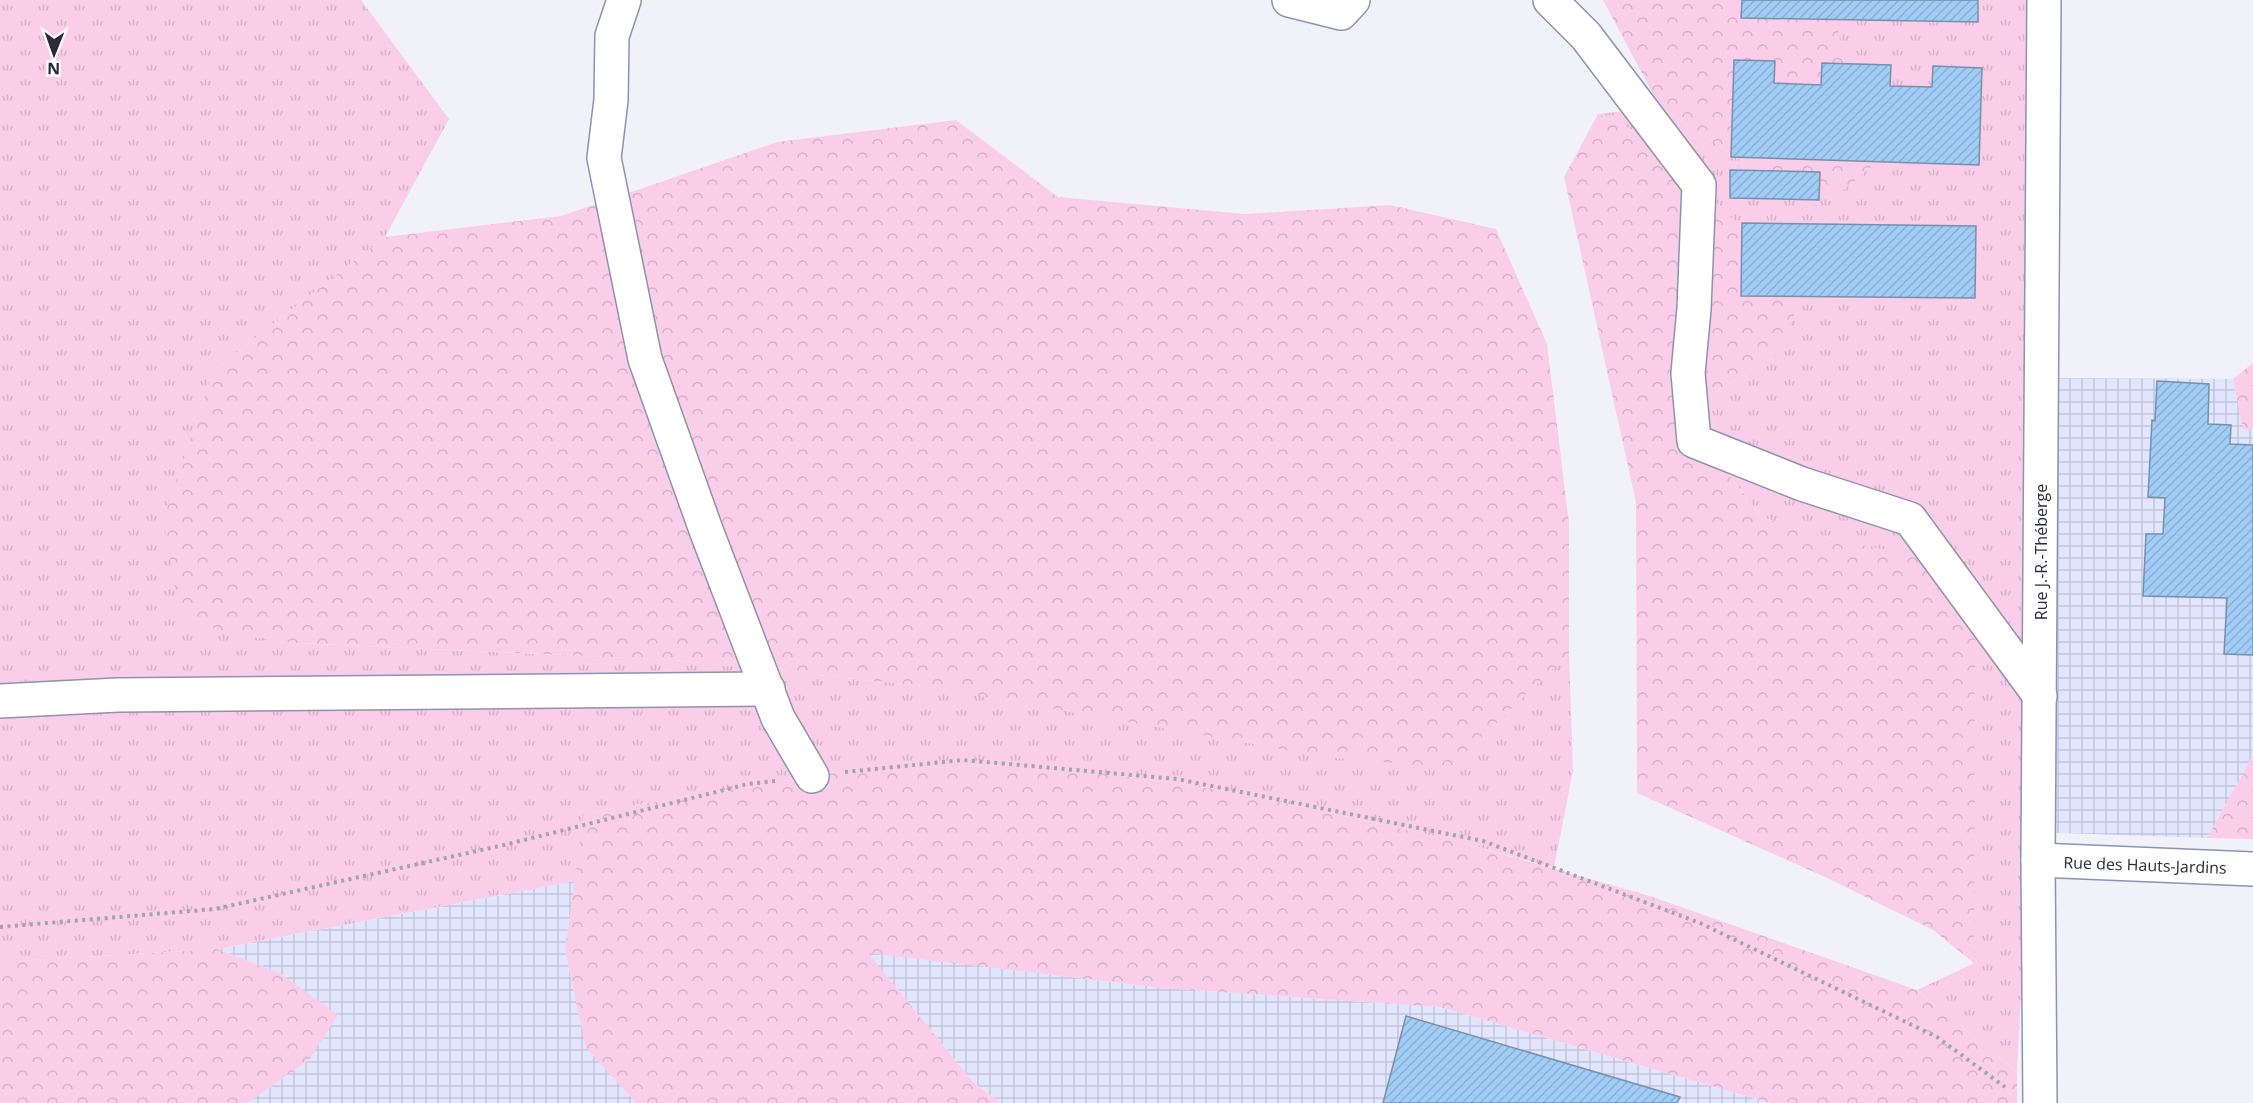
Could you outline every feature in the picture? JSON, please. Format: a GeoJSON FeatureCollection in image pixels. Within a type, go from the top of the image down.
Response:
{"type":"FeatureCollection","features":[{"type":"Feature","properties":{"kind":"street"},"geometry":{"type":"LineString","coordinates":[[624,0],[612,36],[611,100],[604,158],[645,359],[706,530],[778,717],[812,776]]}},
{"type":"Feature","properties":{"kind":"street"},"geometry":{"type":"LineString","coordinates":[[1289,0],[1341,12],[1353,0]]}},
{"type":"Feature","properties":{"kind":"street"},"geometry":{"type":"LineString","coordinates":[[1551,0],[1586,36],[1699,185],[1694,309],[1688,373],[1694,441],[1802,484],[1910,519],[2040,696]]}},
{"type":"Feature","properties":{"kind":"street","name":"Rue J.-R.-Théberge"},"geometry":{"type":"LineString","coordinates":[[2040,1103],[2038,860],[2044,0]]}},
{"type":"Feature","properties":{"kind":"street"},"geometry":{"type":"LineString","coordinates":[[0,701],[118,695],[768,690]]}},
{"type":"Feature","properties":{"kind":"street","name":"Rue des Hauts-Jardins"},"geometry":{"type":"LineString","coordinates":[[2038,860],[2253,869]]}},
{"type":"Feature","properties":{"kind":"path"},"geometry":{"type":"LineString","coordinates":[[0,927],[215,909],[504,845],[748,784],[963,760],[1178,779],[1483,841],[1700,923],[1937,1037],[2010,1090]]}},
{"type":"Feature","properties":{"kind":"shaded area"},"geometry":{"type":"Polygon","coordinates":[[[2033,378],[2233,379],[2243,428],[2253,429],[2253,755],[2207,838],[2029,832],[2033,378]]]}},
{"type":"Feature","properties":{"kind":"shaded area"},"geometry":{"type":"Polygon","coordinates":[[[575,881],[565,950],[586,1047],[636,1103],[247,1103],[309,1060],[280,973],[217,949],[575,881]]]}},
{"type":"Feature","properties":{"kind":"shaded area"},"geometry":{"type":"Polygon","coordinates":[[[867,952],[1162,988],[1440,1007],[1770,1103],[1001,1103],[973,1082],[867,952]]]}},
{"type":"Feature","properties":{"kind":"green space"},"geometry":{"type":"Polygon","coordinates":[[[0,0],[361,0],[449,119],[385,237],[213,371],[275,642],[673,660],[924,686],[1450,768],[1569,653],[1573,770],[1554,868],[1456,841],[1235,792],[1035,764],[846,771],[584,813],[575,881],[217,949],[0,962],[0,0]]]}},
{"type":"Feature","properties":{"kind":"green space"},"geometry":{"type":"Polygon","coordinates":[[[1603,0],[1829,0],[1876,163],[1842,191],[1765,176],[1660,107],[1603,0]]]}},
{"type":"Feature","properties":{"kind":"green space"},"geometry":{"type":"Polygon","coordinates":[[[1829,0],[2037,0],[2029,832],[2017,1072],[1917,990],[1974,963],[1839,541],[1761,517],[1721,464],[1708,397],[1778,354],[1654,140],[1598,114],[1660,107],[1765,176],[1829,0]]]}},
{"type":"Feature","properties":{"kind":"green space"},"geometry":{"type":"Polygon","coordinates":[[[1598,114],[1654,140],[1804,290],[1778,354],[1708,397],[1721,464],[1761,517],[1839,541],[1975,566],[1974,963],[1933,930],[1825,877],[1637,793],[1636,502],[1564,177],[1598,114]]]}},
{"type":"Feature","properties":{"kind":"green space"},"geometry":{"type":"Polygon","coordinates":[[[956,120],[1058,197],[1245,214],[1390,205],[1496,229],[1547,344],[1569,523],[1569,653],[1450,768],[1325,757],[924,686],[673,660],[275,642],[181,621],[163,520],[213,371],[385,237],[561,216],[777,142],[956,120]]]}},
{"type":"Feature","properties":{"kind":"green space"},"geometry":{"type":"Polygon","coordinates":[[[2253,363],[2253,429],[2243,429],[2233,379],[2253,363]]]}},
{"type":"Feature","properties":{"kind":"green space"},"geometry":{"type":"Polygon","coordinates":[[[2253,755],[2253,839],[2207,838],[2253,755]]]}},
{"type":"Feature","properties":{"kind":"green space"},"geometry":{"type":"Polygon","coordinates":[[[1035,764],[1235,792],[1456,841],[1650,896],[1917,990],[2017,1072],[2017,1103],[1770,1103],[1440,1007],[1162,988],[868,953],[973,1082],[1001,1103],[636,1103],[586,1048],[565,950],[584,813],[846,771],[1035,764]]]}},
{"type":"Feature","properties":{"kind":"green space"},"geometry":{"type":"Polygon","coordinates":[[[217,949],[280,973],[338,1015],[309,1060],[247,1103],[0,1103],[0,962],[217,949]]]}},
{"type":"Feature","properties":{"kind":"building"},"geometry":{"type":"Polygon","coordinates":[[[1742,0],[1978,0],[1978,22],[1741,18],[1742,0]]]}},
{"type":"Feature","properties":{"kind":"building"},"geometry":{"type":"Polygon","coordinates":[[[1734,60],[1775,61],[1774,83],[1821,85],[1822,63],[1891,65],[1890,86],[1932,87],[1933,66],[1982,68],[1979,165],[1731,157],[1734,60]]]}},
{"type":"Feature","properties":{"kind":"building"},"geometry":{"type":"Polygon","coordinates":[[[1730,170],[1820,172],[1819,200],[1730,198],[1730,170]]]}},
{"type":"Feature","properties":{"kind":"building"},"geometry":{"type":"Polygon","coordinates":[[[1742,223],[1976,226],[1975,298],[1741,296],[1742,223]]]}},
{"type":"Feature","properties":{"kind":"building"},"geometry":{"type":"Polygon","coordinates":[[[2157,381],[2209,384],[2208,424],[2231,425],[2230,444],[2253,445],[2253,655],[2224,654],[2227,598],[2143,596],[2146,534],[2163,534],[2165,498],[2148,497],[2152,420],[2155,421],[2157,381]]]}},
{"type":"Feature","properties":{"kind":"building"},"geometry":{"type":"Polygon","coordinates":[[[1406,1016],[1680,1097],[1677,1103],[1383,1103],[1406,1016]]]}}]}
